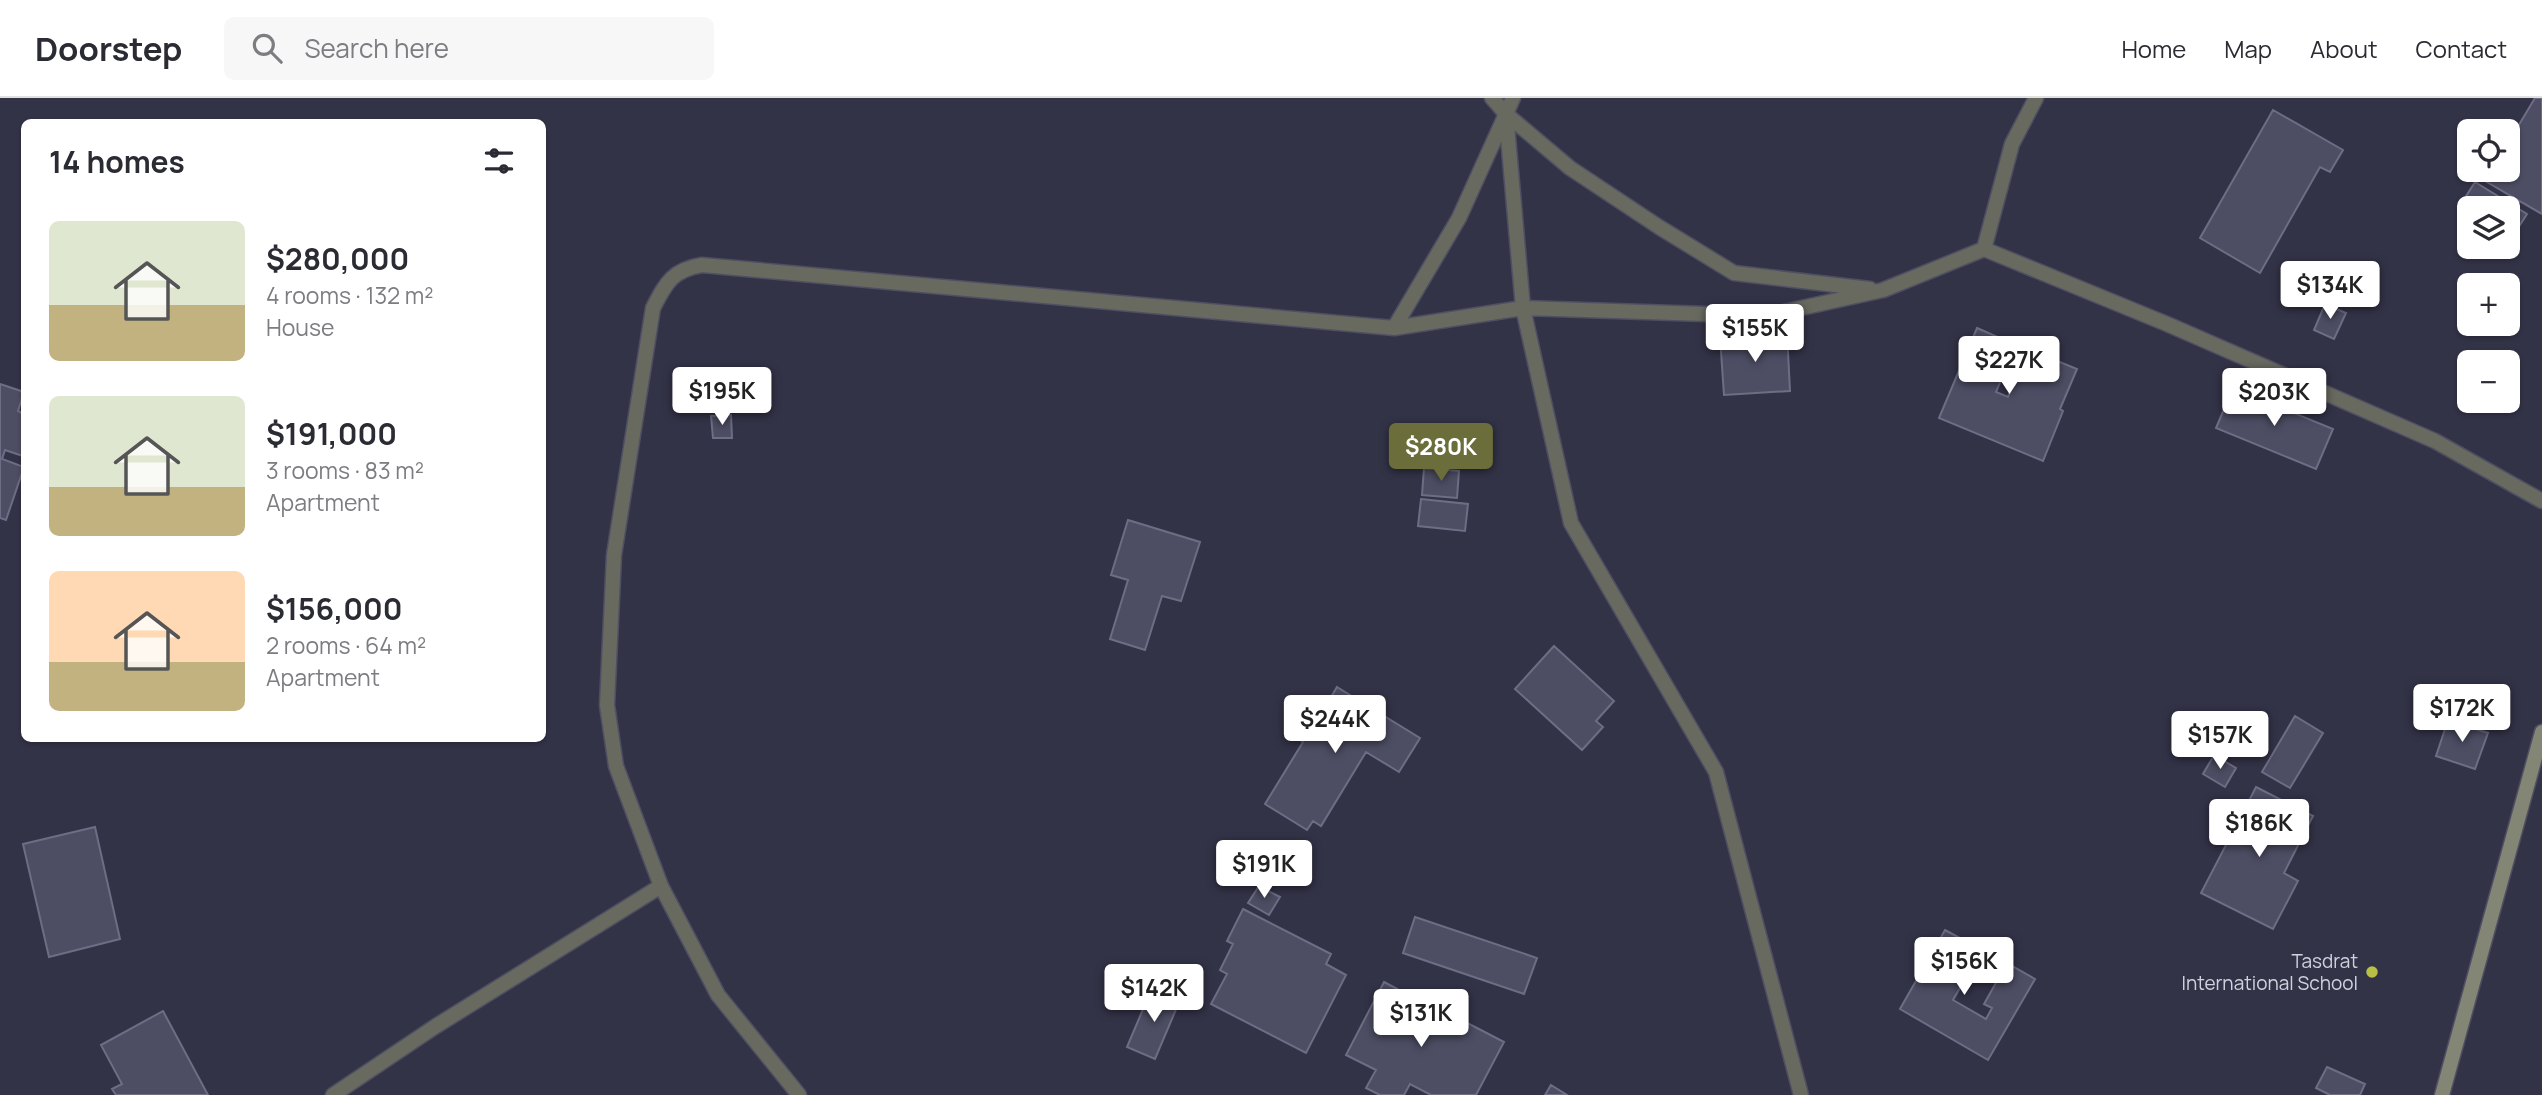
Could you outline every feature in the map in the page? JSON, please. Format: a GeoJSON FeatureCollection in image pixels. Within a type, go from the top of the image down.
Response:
{"type":"FeatureCollection","features":[{"type":"Feature","properties":{"kind":"main road"},"geometry":{"type":"LineString","coordinates":[[2442,1095],[2542,732]]}},
{"type":"Feature","properties":{"kind":"street"},"geometry":{"type":"LineString","coordinates":[[1492,98],[1506,114],[1570,168],[1734,273],[1883,290]]}},
{"type":"Feature","properties":{"kind":"street"},"geometry":{"type":"LineString","coordinates":[[1394,328],[1459,218],[1513,98]]}},
{"type":"Feature","properties":{"kind":"street"},"geometry":{"type":"LineString","coordinates":[[1984,249],[2012,144],[2036,98]]}},
{"type":"Feature","properties":{"kind":"street"},"geometry":{"type":"LineString","coordinates":[[1506,114],[1523,308],[1571,523],[1716,772],[1801,1095]]}},
{"type":"Feature","properties":{"kind":"street"},"geometry":{"type":"LineString","coordinates":[[799,1095],[718,995],[661,886],[616,766],[607,705],[614,555],[651,319],[653,308],[665,285],[684,268],[702,265],[1394,328],[1523,308],[1765,316],[1883,290],[1984,249],[2167,324],[2435,441],[2542,501]]}},
{"type":"Feature","properties":{"kind":"street"},"geometry":{"type":"LineString","coordinates":[[333,1095],[436,1026],[661,886]]}},
{"type":"Feature","properties":{"kind":"building"},"geometry":{"type":"Polygon","coordinates":[[[2535,98],[2542,98],[2542,214],[2520,201],[2520,196],[2511,196],[2487,182],[2520,182],[2520,123],[2535,98]]]}},
{"type":"Feature","properties":{"kind":"building"},"geometry":{"type":"Polygon","coordinates":[[[2273,110],[2343,150],[2330,172],[2320,167],[2260,273],[2200,238],[2273,110]]]}},
{"type":"Feature","properties":{"kind":"building"},"geometry":{"type":"Polygon","coordinates":[[[2475,182],[2498,196],[2466,196],[2475,182]]]}},
{"type":"Feature","properties":{"kind":"building"},"geometry":{"type":"Polygon","coordinates":[[[2520,210],[2527,214],[2520,225],[2520,210]]]}},
{"type":"Feature","properties":{"kind":"building"},"geometry":{"type":"Polygon","coordinates":[[[2325,304],[2346,313],[2334,339],[2314,330],[2325,304]]]}},
{"type":"Feature","properties":{"kind":"building"},"geometry":{"type":"Polygon","coordinates":[[[1977,328],[2016,345],[1996,392],[2008,397],[2028,349],[2077,369],[2043,461],[1939,418],[1977,328]]]}},
{"type":"Feature","properties":{"kind":"building"},"geometry":{"type":"Polygon","coordinates":[[[1787,333],[1790,391],[1724,395],[1720,337],[1787,333]]]}},
{"type":"Feature","properties":{"kind":"building"},"geometry":{"type":"Polygon","coordinates":[[[0,384],[21,391],[18,411],[21,412],[21,455],[5,450],[2,459],[21,466],[21,476],[6,520],[0,518],[0,384]]]}},
{"type":"Feature","properties":{"kind":"building"},"geometry":{"type":"Polygon","coordinates":[[[2233,388],[2333,429],[2316,469],[2216,428],[2233,388]]]}},
{"type":"Feature","properties":{"kind":"building"},"geometry":{"type":"Polygon","coordinates":[[[731,415],[732,438],[713,438],[711,416],[731,415]]]}},
{"type":"Feature","properties":{"kind":"building"},"geometry":{"type":"Polygon","coordinates":[[[1424,468],[1459,471],[1457,498],[1422,495],[1424,468]]]}},
{"type":"Feature","properties":{"kind":"building"},"geometry":{"type":"Polygon","coordinates":[[[1421,499],[1468,504],[1465,531],[1418,526],[1421,499]]]}},
{"type":"Feature","properties":{"kind":"building"},"geometry":{"type":"Polygon","coordinates":[[[1128,520],[1200,542],[1181,601],[1162,596],[1145,650],[1110,639],[1128,580],[1111,575],[1128,520]]]}},
{"type":"Feature","properties":{"kind":"building"},"geometry":{"type":"Polygon","coordinates":[[[1554,646],[1614,701],[1596,721],[1603,727],[1582,750],[1515,689],[1554,646]]]}},
{"type":"Feature","properties":{"kind":"building"},"geometry":{"type":"Polygon","coordinates":[[[1337,687],[1420,738],[1399,772],[1366,752],[1321,826],[1313,821],[1307,830],[1265,804],[1303,742],[1286,731],[1307,698],[1324,709],[1337,687]]]}},
{"type":"Feature","properties":{"kind":"building"},"geometry":{"type":"Polygon","coordinates":[[[2466,691],[2491,706],[2483,719],[2458,704],[2466,691]]]}},
{"type":"Feature","properties":{"kind":"building"},"geometry":{"type":"Polygon","coordinates":[[[2295,716],[2323,733],[2290,788],[2262,772],[2295,716]]]}},
{"type":"Feature","properties":{"kind":"building"},"geometry":{"type":"Polygon","coordinates":[[[2448,720],[2488,733],[2475,769],[2436,756],[2448,720]]]}},
{"type":"Feature","properties":{"kind":"building"},"geometry":{"type":"Polygon","coordinates":[[[2214,755],[2236,768],[2225,787],[2203,774],[2214,755]]]}},
{"type":"Feature","properties":{"kind":"building"},"geometry":{"type":"Polygon","coordinates":[[[2256,787],[2313,816],[2284,873],[2298,881],[2273,929],[2201,893],[2256,787]]]}},
{"type":"Feature","properties":{"kind":"building"},"geometry":{"type":"Polygon","coordinates":[[[95,827],[120,939],[49,957],[23,844],[95,827]]]}},
{"type":"Feature","properties":{"kind":"building"},"geometry":{"type":"Polygon","coordinates":[[[1259,886],[1280,897],[1269,915],[1248,903],[1259,886]]]}},
{"type":"Feature","properties":{"kind":"building"},"geometry":{"type":"Polygon","coordinates":[[[1243,909],[1331,954],[1326,964],[1346,975],[1306,1053],[1211,1004],[1227,974],[1220,970],[1233,944],[1227,941],[1243,909]]]}},
{"type":"Feature","properties":{"kind":"building"},"geometry":{"type":"Polygon","coordinates":[[[1415,917],[1537,958],[1524,994],[1403,953],[1415,917]]]}},
{"type":"Feature","properties":{"kind":"building"},"geometry":{"type":"Polygon","coordinates":[[[1945,930],[1982,950],[1953,1000],[1986,1019],[1992,1008],[1984,1004],[2007,963],[2035,979],[1988,1060],[1900,1009],[1945,930]]]}},
{"type":"Feature","properties":{"kind":"building"},"geometry":{"type":"Polygon","coordinates":[[[1384,982],[1420,1001],[1415,1011],[1448,1028],[1454,1016],[1504,1042],[1476,1095],[1431,1095],[1410,1084],[1404,1095],[1380,1095],[1366,1088],[1376,1070],[1346,1055],[1384,982]]]}},
{"type":"Feature","properties":{"kind":"building"},"geometry":{"type":"Polygon","coordinates":[[[1152,988],[1180,1000],[1155,1059],[1127,1047],[1152,988]]]}},
{"type":"Feature","properties":{"kind":"building"},"geometry":{"type":"Polygon","coordinates":[[[163,1011],[208,1095],[116,1095],[112,1089],[122,1084],[101,1045],[163,1011]]]}},
{"type":"Feature","properties":{"kind":"building"},"geometry":{"type":"Polygon","coordinates":[[[2327,1067],[2365,1084],[2360,1095],[2330,1095],[2316,1088],[2327,1067]]]}},
{"type":"Feature","properties":{"kind":"building"},"geometry":{"type":"Polygon","coordinates":[[[1551,1085],[1567,1095],[1545,1095],[1551,1085]]]}},
{"type":"Feature","properties":{"kind":"place","name":"Tasdrat International School"},"geometry":{"type":"Point","coordinates":[2372,972]}}]}
